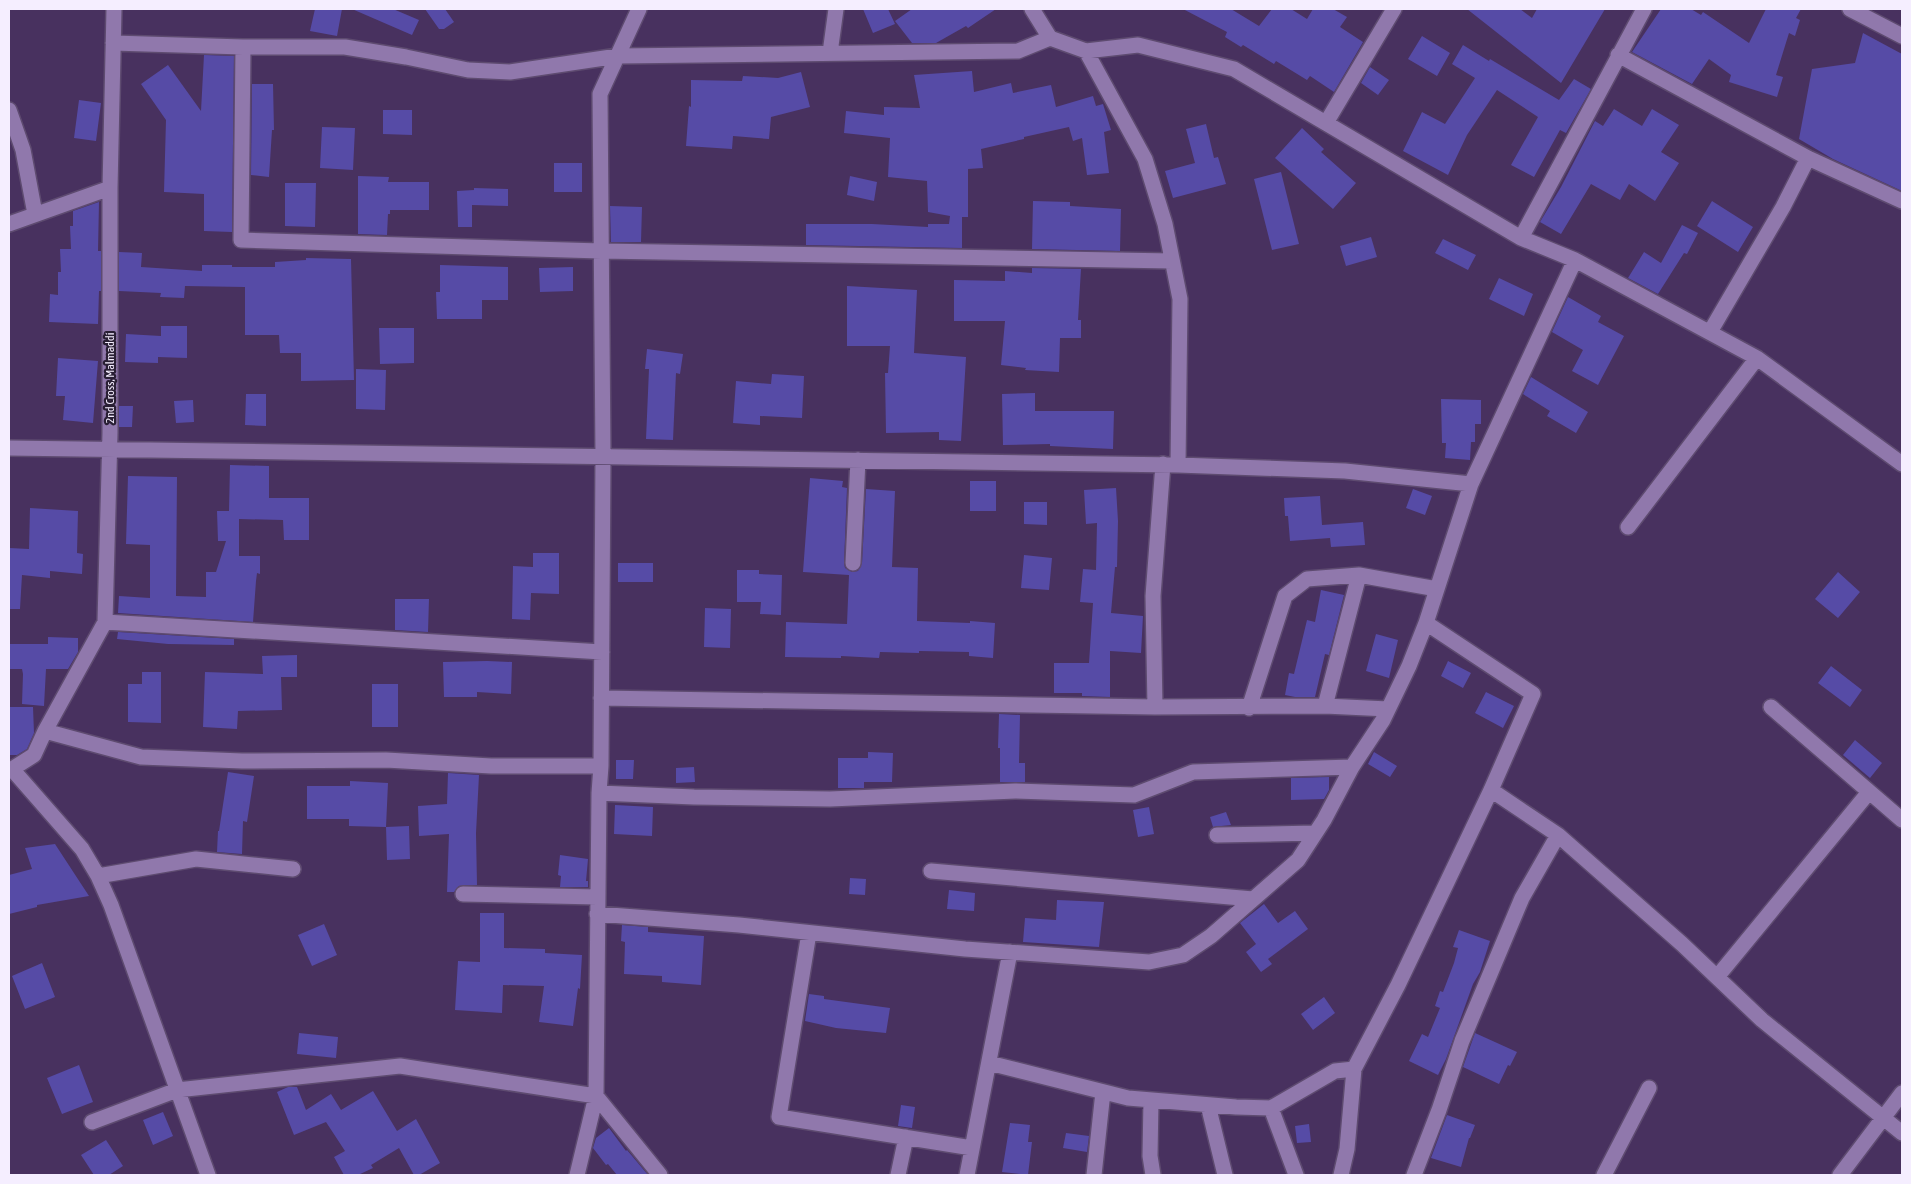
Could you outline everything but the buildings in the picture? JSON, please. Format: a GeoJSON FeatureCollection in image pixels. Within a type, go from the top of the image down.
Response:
{"type":"FeatureCollection","features":[{"type":"Feature","properties":{"kind":"street","name":"2nd Cross, Malmaddi"},"geometry":{"type":"LineString","coordinates":[[11,770],[34,755],[45,731],[106,622],[110,450],[110,188],[114,9]]}},
{"type":"Feature","properties":{"kind":"street"},"geometry":{"type":"LineString","coordinates":[[577,1175],[596,1096],[603,456],[600,94],[639,9]]}},
{"type":"Feature","properties":{"kind":"street"},"geometry":{"type":"LineString","coordinates":[[830,53],[836,9]]}},
{"type":"Feature","properties":{"kind":"street"},"geometry":{"type":"LineString","coordinates":[[1032,9],[1050,38],[1086,51],[1138,45],[1234,69],[1521,238],[1575,260],[1757,358],[1902,464]]}},
{"type":"Feature","properties":{"kind":"street"},"geometry":{"type":"LineString","coordinates":[[1326,123],[1394,9]]}},
{"type":"Feature","properties":{"kind":"street"},"geometry":{"type":"LineString","coordinates":[[1521,238],[1644,9]]}},
{"type":"Feature","properties":{"kind":"street"},"geometry":{"type":"LineString","coordinates":[[1850,9],[1902,36]]}},
{"type":"Feature","properties":{"kind":"street"},"geometry":{"type":"LineString","coordinates":[[113,43],[243,47],[345,47],[468,70],[510,72],[618,56],[1018,51],[1050,38]]}},
{"type":"Feature","properties":{"kind":"street"},"geometry":{"type":"LineString","coordinates":[[243,47],[241,240],[602,251],[1172,261]]}},
{"type":"Feature","properties":{"kind":"street"},"geometry":{"type":"LineString","coordinates":[[1086,51],[1146,159],[1165,224],[1180,300],[1170,464],[1153,596],[1155,707]]}},
{"type":"Feature","properties":{"kind":"street"},"geometry":{"type":"LineString","coordinates":[[1618,55],[1808,158],[1902,201]]}},
{"type":"Feature","properties":{"kind":"street"},"geometry":{"type":"LineString","coordinates":[[9,110],[23,150],[36,214]]}},
{"type":"Feature","properties":{"kind":"street"},"geometry":{"type":"LineString","coordinates":[[1710,332],[1783,207],[1808,158]]}},
{"type":"Feature","properties":{"kind":"street"},"geometry":{"type":"LineString","coordinates":[[9,224],[110,188]]}},
{"type":"Feature","properties":{"kind":"street"},"geometry":{"type":"LineString","coordinates":[[597,914],[1010,952],[1149,962],[1183,955],[1211,936],[1298,860],[1352,767],[1382,720],[1409,666],[1426,623],[1471,484],[1575,260]]}},
{"type":"Feature","properties":{"kind":"street"},"geometry":{"type":"LineString","coordinates":[[1628,527],[1757,358]]}},
{"type":"Feature","properties":{"kind":"street"},"geometry":{"type":"LineString","coordinates":[[9,448],[1170,464],[1345,471],[1471,484]]}},
{"type":"Feature","properties":{"kind":"street"},"geometry":{"type":"LineString","coordinates":[[853,563],[858,460]]}},
{"type":"Feature","properties":{"kind":"street"},"geometry":{"type":"LineString","coordinates":[[1249,708],[1285,596],[1307,579],[1359,575],[1437,589]]}},
{"type":"Feature","properties":{"kind":"street"},"geometry":{"type":"LineString","coordinates":[[1325,706],[1359,575]]}},
{"type":"Feature","properties":{"kind":"street"},"geometry":{"type":"LineString","coordinates":[[106,622],[602,652]]}},
{"type":"Feature","properties":{"kind":"street"},"geometry":{"type":"LineString","coordinates":[[1340,1175],[1348,1149],[1354,1069],[1398,985],[1533,694],[1426,623]]}},
{"type":"Feature","properties":{"kind":"street"},"geometry":{"type":"LineString","coordinates":[[601,698],[1155,707],[1249,708],[1325,706],[1388,709]]}},
{"type":"Feature","properties":{"kind":"street"},"geometry":{"type":"LineString","coordinates":[[1771,707],[1902,820]]}},
{"type":"Feature","properties":{"kind":"street"},"geometry":{"type":"LineString","coordinates":[[45,731],[141,757],[242,761],[386,760],[491,766],[601,766]]}},
{"type":"Feature","properties":{"kind":"street"},"geometry":{"type":"LineString","coordinates":[[599,793],[694,798],[830,799],[1015,791],[1134,794],[1193,772],[1352,767]]}},
{"type":"Feature","properties":{"kind":"street"},"geometry":{"type":"LineString","coordinates":[[11,770],[82,849],[98,876],[111,905],[208,1175]]}},
{"type":"Feature","properties":{"kind":"street"},"geometry":{"type":"LineString","coordinates":[[1490,790],[1558,835],[1717,977],[1762,1020],[1902,1133]]}},
{"type":"Feature","properties":{"kind":"street"},"geometry":{"type":"LineString","coordinates":[[1717,977],[1869,792]]}},
{"type":"Feature","properties":{"kind":"street"},"geometry":{"type":"LineString","coordinates":[[1217,835],[1315,833]]}},
{"type":"Feature","properties":{"kind":"street"},"geometry":{"type":"LineString","coordinates":[[1414,1175],[1439,1110],[1462,1041],[1522,898],[1558,835]]}},
{"type":"Feature","properties":{"kind":"street"},"geometry":{"type":"LineString","coordinates":[[98,876],[196,859],[293,869]]}},
{"type":"Feature","properties":{"kind":"street"},"geometry":{"type":"LineString","coordinates":[[932,871],[1253,899]]}},
{"type":"Feature","properties":{"kind":"street"},"geometry":{"type":"LineString","coordinates":[[463,894],[597,897]]}},
{"type":"Feature","properties":{"kind":"street"},"geometry":{"type":"LineString","coordinates":[[808,933],[779,1116],[972,1148]]}},
{"type":"Feature","properties":{"kind":"street"},"geometry":{"type":"LineString","coordinates":[[967,1175],[1010,952]]}},
{"type":"Feature","properties":{"kind":"street"},"geometry":{"type":"LineString","coordinates":[[988,1063],[1128,1098],[1271,1108],[1335,1071],[1354,1069]]}},
{"type":"Feature","properties":{"kind":"street"},"geometry":{"type":"LineString","coordinates":[[92,1122],[177,1090],[400,1066],[596,1096],[660,1175]]}},
{"type":"Feature","properties":{"kind":"street"},"geometry":{"type":"LineString","coordinates":[[1604,1175],[1649,1088]]}},
{"type":"Feature","properties":{"kind":"street"},"geometry":{"type":"LineString","coordinates":[[1094,1175],[1103,1092]]}},
{"type":"Feature","properties":{"kind":"street"},"geometry":{"type":"LineString","coordinates":[[1840,1175],[1902,1093]]}},
{"type":"Feature","properties":{"kind":"street"},"geometry":{"type":"LineString","coordinates":[[1151,1100],[1150,1156],[1153,1175]]}},
{"type":"Feature","properties":{"kind":"street"},"geometry":{"type":"LineString","coordinates":[[1208,1105],[1225,1175]]}},
{"type":"Feature","properties":{"kind":"street"},"geometry":{"type":"LineString","coordinates":[[1271,1108],[1296,1175]]}},
{"type":"Feature","properties":{"kind":"street"},"geometry":{"type":"LineString","coordinates":[[898,1175],[906,1137]]}}]}
